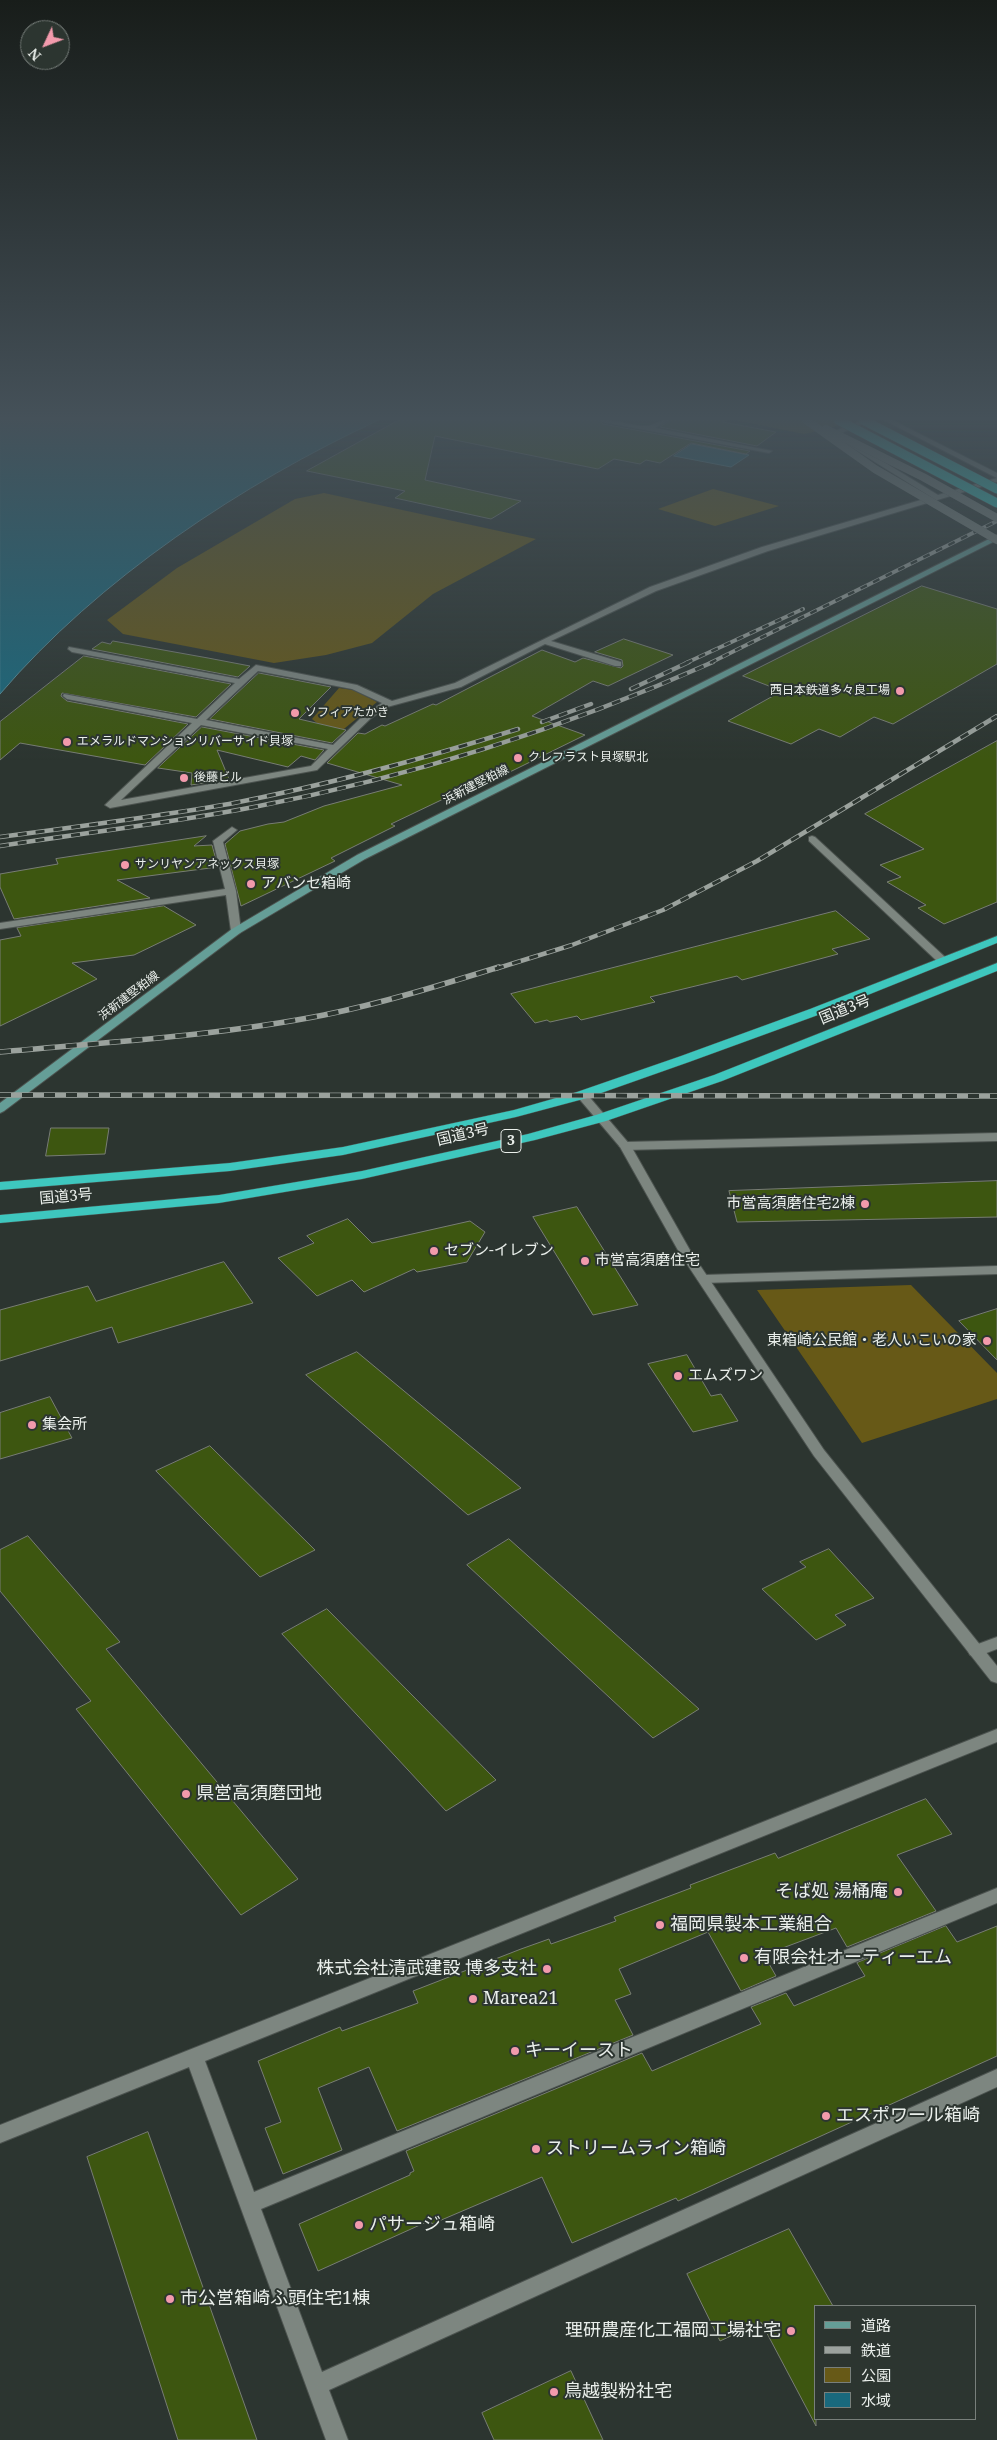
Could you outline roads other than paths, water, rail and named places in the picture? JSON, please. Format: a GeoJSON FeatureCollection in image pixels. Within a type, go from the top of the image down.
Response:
{"type":"FeatureCollection","features":[{"type":"Feature","properties":{"kind":"highway","name":"国道3号"},"geometry":{"type":"LineString","coordinates":[[0,1186],[102,1180],[230,1167],[343,1151],[516,1113],[582,1095],[814,1012],[997,938]]}},
{"type":"Feature","properties":{"kind":"highway","name":"国道3号"},"geometry":{"type":"LineString","coordinates":[[0,1219],[219,1199],[362,1175],[530,1137],[601,1118],[718,1078],[997,967]]}},
{"type":"Feature","properties":{"kind":"main road","name":"浜新建堅粕線"},"geometry":{"type":"LineString","coordinates":[[0,1109],[236,931],[361,857],[997,538]]}},
{"type":"Feature","properties":{"kind":"street"},"geometry":{"type":"LineString","coordinates":[[391,704],[354,687],[256,668],[197,721],[110,805],[314,768],[367,717],[391,704],[458,685],[653,589],[765,549],[816,534]]}},
{"type":"Feature","properties":{"kind":"street"},"geometry":{"type":"LineString","coordinates":[[544,641],[618,664]]}},
{"type":"Feature","properties":{"kind":"street"},"geometry":{"type":"LineString","coordinates":[[72,649],[240,682]]}},
{"type":"Feature","properties":{"kind":"street"},"geometry":{"type":"LineString","coordinates":[[68,696],[335,748]]}},
{"type":"Feature","properties":{"kind":"street"},"geometry":{"type":"LineString","coordinates":[[232,830],[218,841],[231,892],[236,931]]}},
{"type":"Feature","properties":{"kind":"street"},"geometry":{"type":"LineString","coordinates":[[812,839],[942,960]]}},
{"type":"Feature","properties":{"kind":"street"},"geometry":{"type":"LineString","coordinates":[[0,926],[231,892]]}},
{"type":"Feature","properties":{"kind":"street"},"geometry":{"type":"LineString","coordinates":[[582,1095],[625,1146],[685,1252],[819,1453],[997,1677]]}},
{"type":"Feature","properties":{"kind":"street"},"geometry":{"type":"LineString","coordinates":[[625,1146],[997,1137]]}},
{"type":"Feature","properties":{"kind":"street"},"geometry":{"type":"LineString","coordinates":[[703,1279],[997,1270]]}},
{"type":"Feature","properties":{"kind":"street"},"geometry":{"type":"LineString","coordinates":[[976,1650],[997,1643]]}},
{"type":"Feature","properties":{"kind":"street"},"geometry":{"type":"LineString","coordinates":[[0,2134],[997,1735]]}},
{"type":"Feature","properties":{"kind":"street"},"geometry":{"type":"LineString","coordinates":[[249,2204],[997,1895]]}},
{"type":"Feature","properties":{"kind":"street"},"geometry":{"type":"LineString","coordinates":[[194,2056],[337,2440]]}},
{"type":"Feature","properties":{"kind":"street"},"geometry":{"type":"LineString","coordinates":[[316,2385],[997,2078]]}},
{"type":"Feature","properties":{"kind":"water"},"geometry":{"type":"Polygon","coordinates":[[[0,534],[181,534],[127,573],[81,612],[39,652],[0,694],[0,534]]]}},
{"type":"Feature","properties":{"kind":"railway"},"geometry":{"type":"LineString","coordinates":[[710,663],[971,534]]}},
{"type":"Feature","properties":{"kind":"railway"},"geometry":{"type":"LineString","coordinates":[[686,663],[803,609]]}},
{"type":"Feature","properties":{"kind":"railway"},"geometry":{"type":"LineString","coordinates":[[631,689],[689,662]]}},
{"type":"Feature","properties":{"kind":"railway"},"geometry":{"type":"LineString","coordinates":[[0,846],[222,813],[313,795],[371,781],[488,748],[545,729],[658,686],[713,662]]}},
{"type":"Feature","properties":{"kind":"railway"},"geometry":{"type":"LineString","coordinates":[[542,722],[591,704]]}},
{"type":"Feature","properties":{"kind":"railway"},"geometry":{"type":"LineString","coordinates":[[495,969],[572,945],[663,910],[757,861],[997,716]]}},
{"type":"Feature","properties":{"kind":"railway"},"geometry":{"type":"LineString","coordinates":[[0,837],[114,822],[266,797],[375,771],[518,729]]}},
{"type":"Feature","properties":{"kind":"railway"},"geometry":{"type":"LineString","coordinates":[[0,1052],[162,1038],[284,1022],[368,1005],[499,967]]}},
{"type":"Feature","properties":{"kind":"railway"},"geometry":{"type":"LineString","coordinates":[[0,1095],[997,1096]]}},
{"type":"Feature","properties":{"kind":"place","name":"西日本鉄道多々良工場"},"geometry":{"type":"Point","coordinates":[900,691]}},
{"type":"Feature","properties":{"kind":"place","name":"ソフィアたかき"},"geometry":{"type":"Point","coordinates":[295,713]}},
{"type":"Feature","properties":{"kind":"place","name":"エメラルドマンションリバーサイド貝塚"},"geometry":{"type":"Point","coordinates":[67,742]}},
{"type":"Feature","properties":{"kind":"place","name":"クレフラスト貝塚駅北"},"geometry":{"type":"Point","coordinates":[518,758]}},
{"type":"Feature","properties":{"kind":"place","name":"後藤ビル"},"geometry":{"type":"Point","coordinates":[184,778]}},
{"type":"Feature","properties":{"kind":"place","name":"サンリヤンアネックス貝塚"},"geometry":{"type":"Point","coordinates":[125,865]}},
{"type":"Feature","properties":{"kind":"place","name":"アバンセ箱崎"},"geometry":{"type":"Point","coordinates":[251,884]}},
{"type":"Feature","properties":{"kind":"place","name":"市営高須磨住宅2棟"},"geometry":{"type":"Point","coordinates":[865,1204]}},
{"type":"Feature","properties":{"kind":"place","name":"セブン-イレブン"},"geometry":{"type":"Point","coordinates":[434,1251]}},
{"type":"Feature","properties":{"kind":"place","name":"市営高須磨住宅"},"geometry":{"type":"Point","coordinates":[585,1261]}},
{"type":"Feature","properties":{"kind":"place","name":"東箱崎公民館・老人いこいの家"},"geometry":{"type":"Point","coordinates":[987,1341]}},
{"type":"Feature","properties":{"kind":"place","name":"エムズワン"},"geometry":{"type":"Point","coordinates":[678,1376]}},
{"type":"Feature","properties":{"kind":"place","name":"集会所"},"geometry":{"type":"Point","coordinates":[32,1425]}},
{"type":"Feature","properties":{"kind":"place","name":"県営高須磨団地"},"geometry":{"type":"Point","coordinates":[186,1794]}},
{"type":"Feature","properties":{"kind":"place","name":"そば処 湯桶庵"},"geometry":{"type":"Point","coordinates":[898,1892]}},
{"type":"Feature","properties":{"kind":"place","name":"福岡県製本工業組合"},"geometry":{"type":"Point","coordinates":[660,1925]}},
{"type":"Feature","properties":{"kind":"place","name":"有限会社オーティーエム"},"geometry":{"type":"Point","coordinates":[744,1958]}},
{"type":"Feature","properties":{"kind":"place","name":"株式会社清武建設 博多支社"},"geometry":{"type":"Point","coordinates":[547,1969]}},
{"type":"Feature","properties":{"kind":"place","name":"Marea21"},"geometry":{"type":"Point","coordinates":[473,1999]}},
{"type":"Feature","properties":{"kind":"place","name":"キーイースト"},"geometry":{"type":"Point","coordinates":[515,2051]}},
{"type":"Feature","properties":{"kind":"place","name":"エスポワール箱崎"},"geometry":{"type":"Point","coordinates":[826,2116]}},
{"type":"Feature","properties":{"kind":"place","name":"ストリームライン箱崎"},"geometry":{"type":"Point","coordinates":[536,2149]}},
{"type":"Feature","properties":{"kind":"place","name":"パサージュ箱崎"},"geometry":{"type":"Point","coordinates":[359,2225]}},
{"type":"Feature","properties":{"kind":"place","name":"市公営箱崎ふ頭住宅1棟"},"geometry":{"type":"Point","coordinates":[170,2299]}},
{"type":"Feature","properties":{"kind":"place","name":"理研農産化工福岡工場社宅"},"geometry":{"type":"Point","coordinates":[791,2331]}},
{"type":"Feature","properties":{"kind":"place","name":"鳥越製粉社宅"},"geometry":{"type":"Point","coordinates":[554,2392]}}]}
